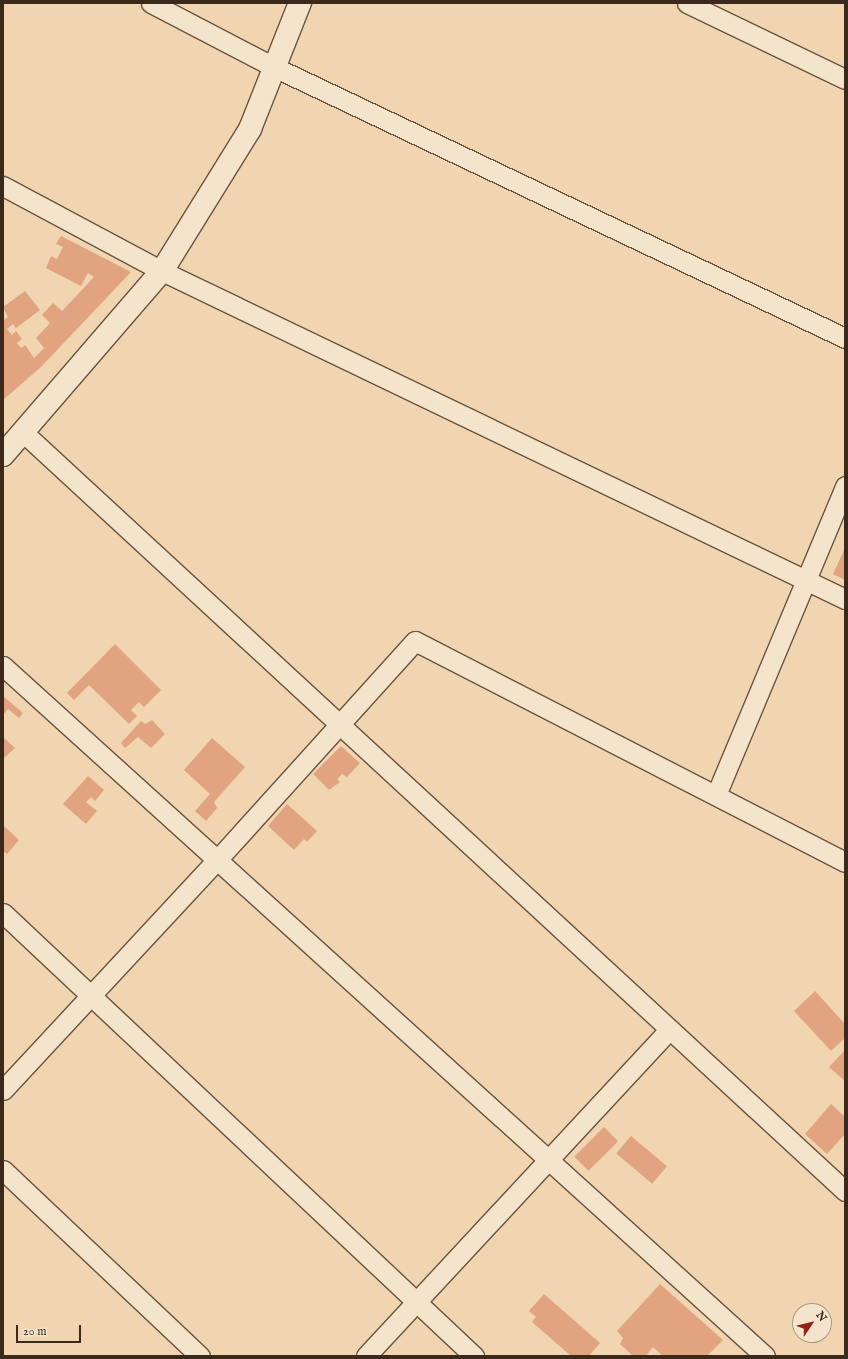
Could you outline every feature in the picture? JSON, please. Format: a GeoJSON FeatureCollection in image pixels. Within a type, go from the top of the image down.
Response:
{"type":"FeatureCollection","features":[{"type":"Feature","properties":{"kind":"street"},"geometry":{"type":"LineString","coordinates":[[151,3],[274,67],[845,338]]}},
{"type":"Feature","properties":{"kind":"street"},"geometry":{"type":"LineString","coordinates":[[3,455],[25,434],[162,272],[250,129],[300,3]]}},
{"type":"Feature","properties":{"kind":"street"},"geometry":{"type":"LineString","coordinates":[[687,3],[845,79]]}},
{"type":"Feature","properties":{"kind":"street"},"geometry":{"type":"LineString","coordinates":[[3,186],[162,272],[845,599]]}},
{"type":"Feature","properties":{"kind":"street"},"geometry":{"type":"LineString","coordinates":[[25,434],[845,1191]]}},
{"type":"Feature","properties":{"kind":"street"},"geometry":{"type":"LineString","coordinates":[[716,794],[845,486]]}},
{"type":"Feature","properties":{"kind":"street"},"geometry":{"type":"LineString","coordinates":[[3,1090],[90,994],[217,860],[415,641],[716,794],[845,862]]}},
{"type":"Feature","properties":{"kind":"street"},"geometry":{"type":"LineString","coordinates":[[3,666],[766,1356]]}},
{"type":"Feature","properties":{"kind":"street"},"geometry":{"type":"LineString","coordinates":[[3,913],[474,1356]]}},
{"type":"Feature","properties":{"kind":"street"},"geometry":{"type":"LineString","coordinates":[[366,1356],[670,1029]]}},
{"type":"Feature","properties":{"kind":"street"},"geometry":{"type":"LineString","coordinates":[[3,1170],[200,1356]]}},
{"type":"Feature","properties":{"kind":"building"},"geometry":{"type":"Polygon","coordinates":[[[61,236],[131,272],[41,367],[3,400],[3,321],[8,317],[3,307],[25,291],[40,310],[16,328],[13,324],[7,329],[12,335],[16,331],[22,339],[17,343],[21,348],[25,345],[34,358],[44,348],[36,338],[50,323],[42,315],[53,303],[62,311],[94,277],[88,273],[81,286],[46,268],[51,256],[57,259],[63,247],[56,244],[61,236]]]}},
{"type":"Feature","properties":{"kind":"building"},"geometry":{"type":"Polygon","coordinates":[[[845,548],[845,580],[833,574],[845,548]]]}},
{"type":"Feature","properties":{"kind":"building"},"geometry":{"type":"Polygon","coordinates":[[[115,644],[161,690],[144,707],[139,702],[131,710],[137,716],[129,724],[89,685],[74,700],[67,693],[115,644]]]}},
{"type":"Feature","properties":{"kind":"building"},"geometry":{"type":"Polygon","coordinates":[[[3,696],[23,713],[19,718],[8,709],[3,715],[3,696]]]}},
{"type":"Feature","properties":{"kind":"building"},"geometry":{"type":"Polygon","coordinates":[[[152,720],[165,734],[151,748],[138,737],[125,748],[121,743],[141,721],[145,724],[152,720]]]}},
{"type":"Feature","properties":{"kind":"building"},"geometry":{"type":"Polygon","coordinates":[[[3,737],[15,748],[3,759],[3,737]]]}},
{"type":"Feature","properties":{"kind":"building"},"geometry":{"type":"Polygon","coordinates":[[[212,738],[245,767],[214,802],[217,808],[206,821],[195,811],[210,794],[184,770],[212,738]]]}},
{"type":"Feature","properties":{"kind":"building"},"geometry":{"type":"Polygon","coordinates":[[[341,746],[360,763],[347,777],[342,774],[337,779],[340,782],[329,790],[313,774],[341,746]]]}},
{"type":"Feature","properties":{"kind":"building"},"geometry":{"type":"Polygon","coordinates":[[[88,776],[104,790],[95,801],[91,797],[86,802],[97,811],[86,824],[63,804],[88,776]]]}},
{"type":"Feature","properties":{"kind":"building"},"geometry":{"type":"Polygon","coordinates":[[[287,804],[317,831],[307,842],[304,839],[294,850],[268,826],[287,804]]]}},
{"type":"Feature","properties":{"kind":"building"},"geometry":{"type":"Polygon","coordinates":[[[3,825],[19,840],[7,854],[3,851],[3,825]]]}},
{"type":"Feature","properties":{"kind":"building"},"geometry":{"type":"Polygon","coordinates":[[[815,991],[845,1024],[845,1038],[831,1051],[794,1011],[815,991]]]}},
{"type":"Feature","properties":{"kind":"building"},"geometry":{"type":"Polygon","coordinates":[[[845,1050],[845,1081],[829,1067],[845,1050]]]}},
{"type":"Feature","properties":{"kind":"building"},"geometry":{"type":"Polygon","coordinates":[[[831,1104],[845,1117],[845,1134],[827,1154],[805,1134],[831,1104]]]}},
{"type":"Feature","properties":{"kind":"building"},"geometry":{"type":"Polygon","coordinates":[[[604,1127],[618,1141],[588,1171],[574,1157],[604,1127]]]}},
{"type":"Feature","properties":{"kind":"building"},"geometry":{"type":"Polygon","coordinates":[[[631,1136],[667,1166],[652,1184],[616,1154],[631,1136]]]}},
{"type":"Feature","properties":{"kind":"building"},"geometry":{"type":"Polygon","coordinates":[[[660,1284],[723,1340],[707,1356],[663,1356],[653,1347],[646,1356],[633,1356],[620,1344],[623,1338],[617,1331],[660,1284]]]}},
{"type":"Feature","properties":{"kind":"building"},"geometry":{"type":"Polygon","coordinates":[[[544,1294],[600,1343],[589,1356],[571,1356],[532,1322],[536,1317],[529,1311],[544,1294]]]}}]}
